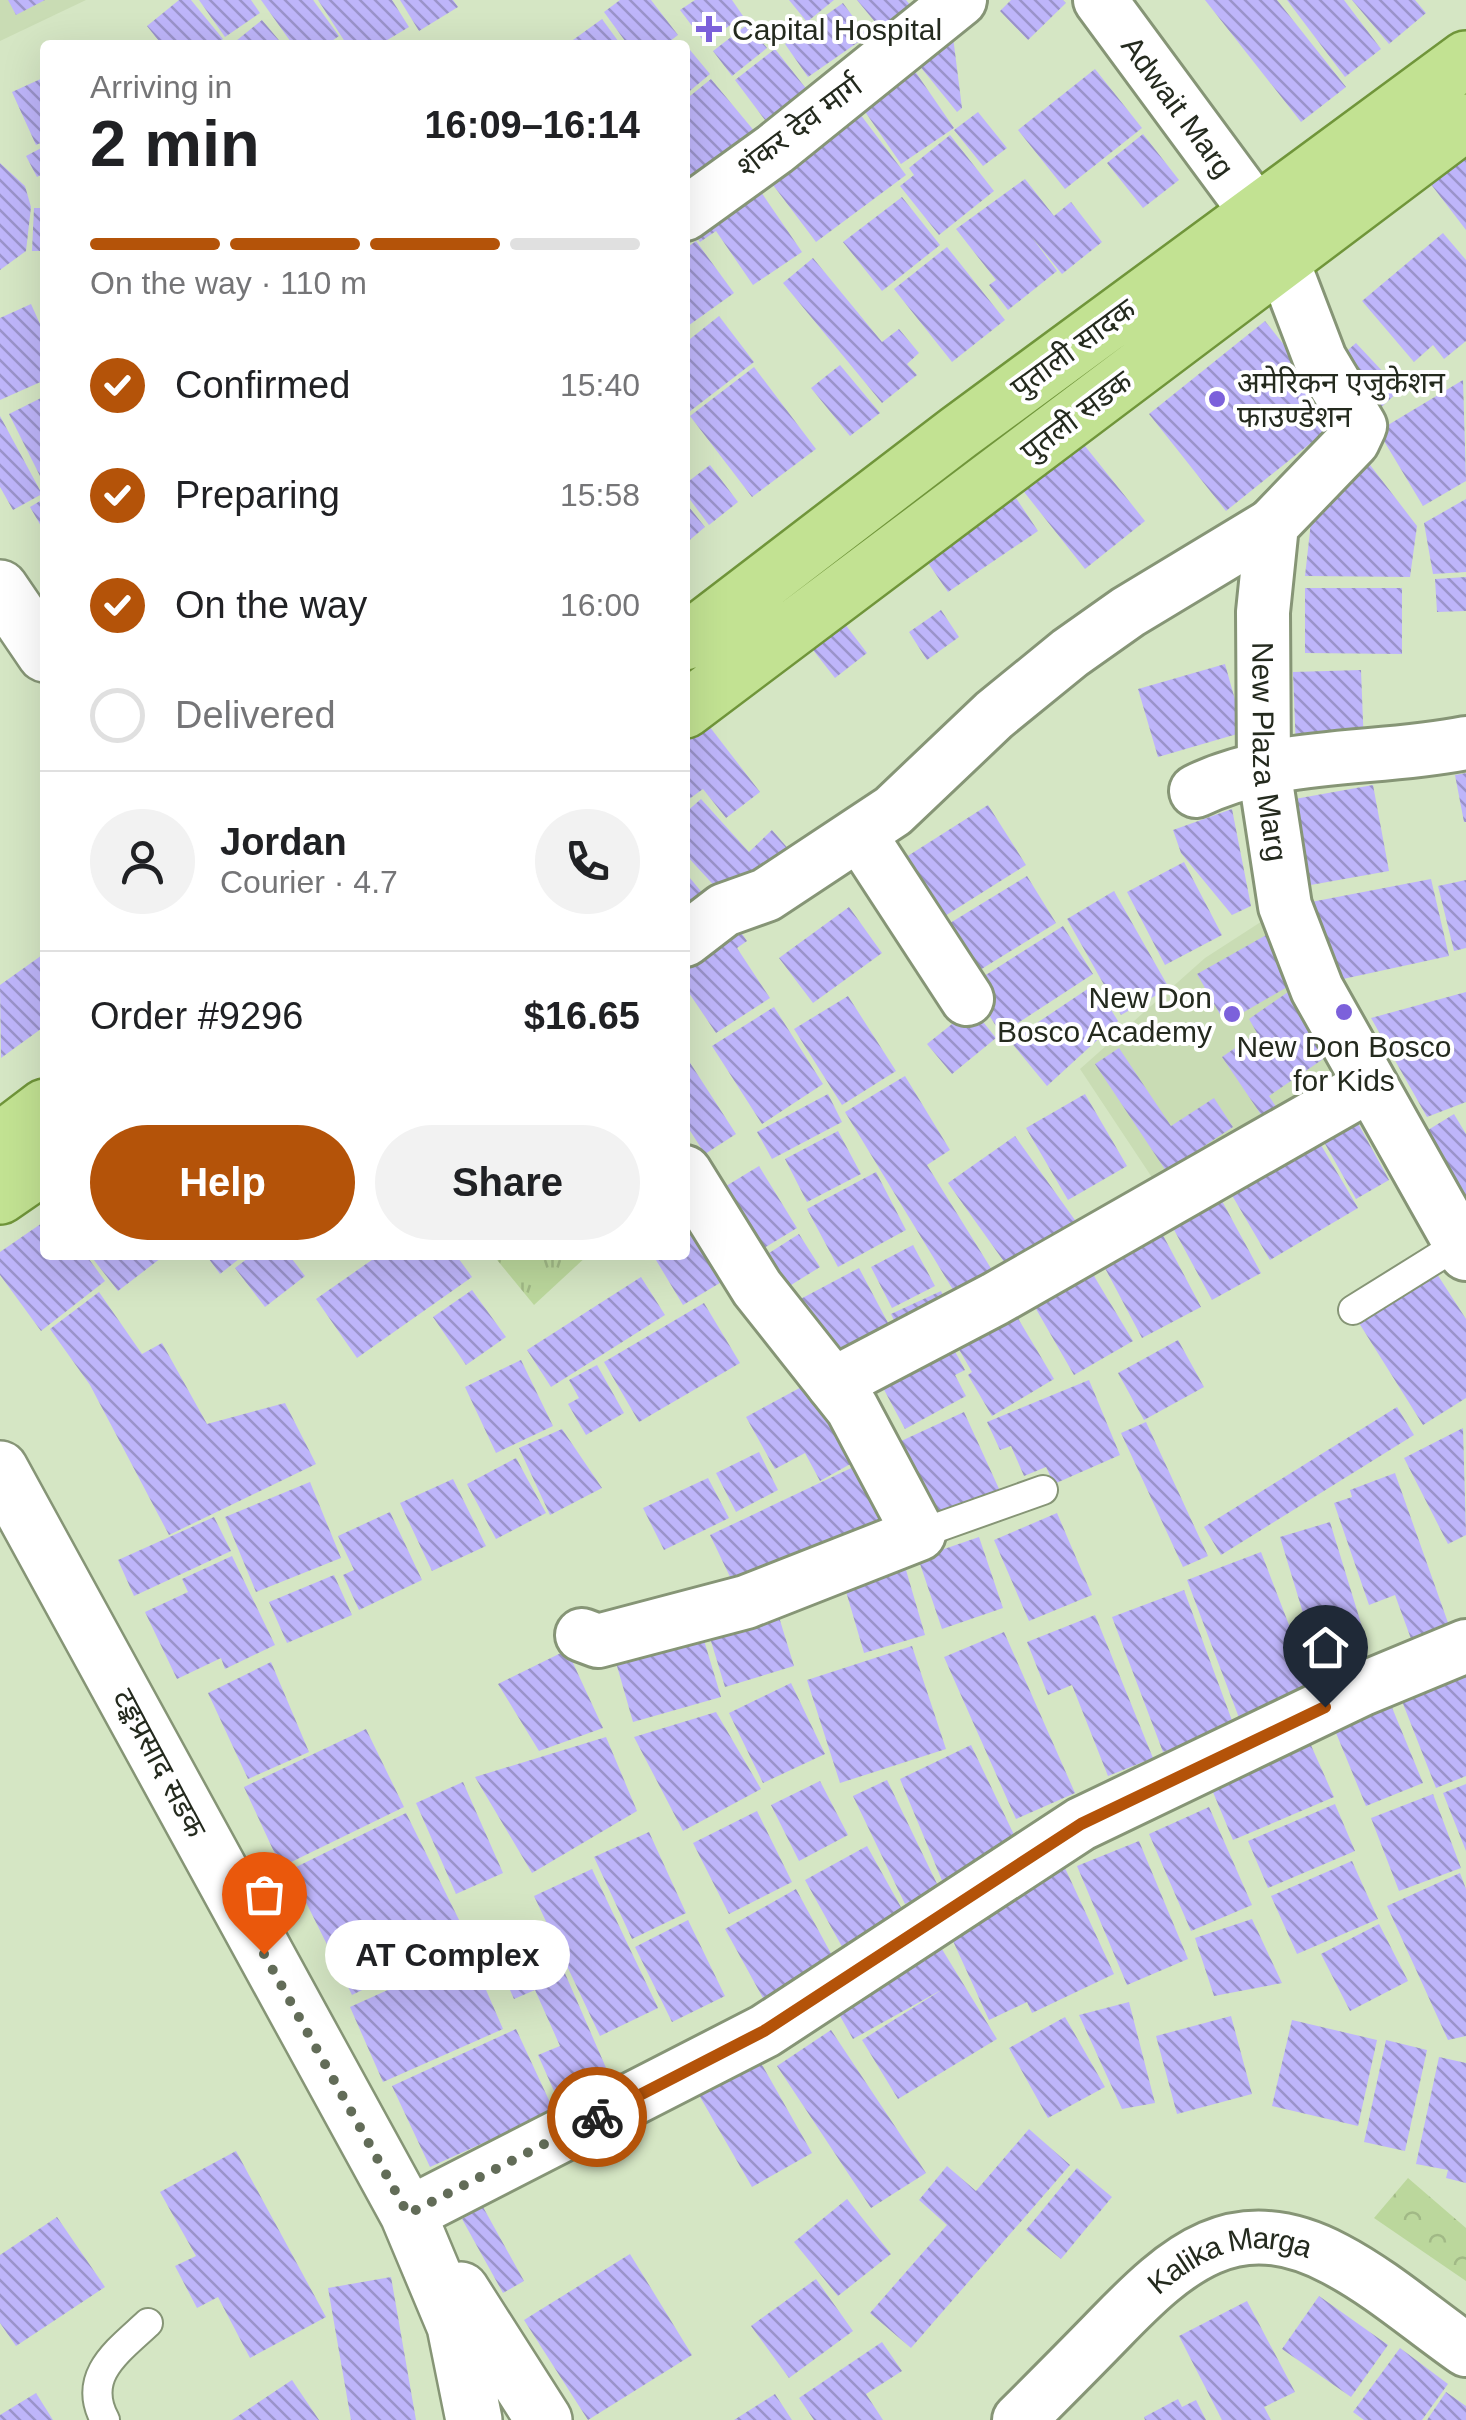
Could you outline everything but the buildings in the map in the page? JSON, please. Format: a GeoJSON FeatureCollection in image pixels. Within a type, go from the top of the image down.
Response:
{"type":"FeatureCollection","features":[{"type":"Feature","properties":{"kind":"main road","name":"पुताली सादक"},"geometry":{"type":"LineString","coordinates":[[690,638],[958,433],[1269,235],[1466,58]]}},
{"type":"Feature","properties":{"kind":"main road","name":"पुतली सडक"},"geometry":{"type":"LineString","coordinates":[[690,706],[1269,235],[1466,122]]}},
{"type":"Feature","properties":{"kind":"main road"},"geometry":{"type":"LineString","coordinates":[[0,1141],[40,1111]]}},
{"type":"Feature","properties":{"kind":"main road"},"geometry":{"type":"LineString","coordinates":[[0,1196],[40,1168]]}},
{"type":"Feature","properties":{"kind":"street","name":"शंकर देव मार्ग"},"geometry":{"type":"LineString","coordinates":[[690,211],[749,170],[960,0]]}},
{"type":"Feature","properties":{"kind":"street","name":"Adwait Marg"},"geometry":{"type":"LineString","coordinates":[[1100,0],[1269,235]]}},
{"type":"Feature","properties":{"kind":"street"},"geometry":{"type":"LineString","coordinates":[[690,936],[724,910],[766,895],[900,806],[994,716],[1070,653],[1128,612],[1272,525],[1353,442],[1360,426],[1320,359],[1269,235]]}},
{"type":"Feature","properties":{"kind":"street","name":"New Plaza Marg"},"geometry":{"type":"LineString","coordinates":[[1272,525],[1263,612],[1264,769],[1285,906],[1317,989],[1462,1249]]}},
{"type":"Feature","properties":{"kind":"street"},"geometry":{"type":"LineString","coordinates":[[0,588],[40,647]]}},
{"type":"Feature","properties":{"kind":"street"},"geometry":{"type":"LineString","coordinates":[[1196,791],[1227,776],[1264,769],[1466,743]]}},
{"type":"Feature","properties":{"kind":"street"},"geometry":{"type":"LineString","coordinates":[[860,835],[967,999]]}},
{"type":"Feature","properties":{"kind":"street"},"geometry":{"type":"LineString","coordinates":[[833,1384],[886,1352],[994,1299],[1370,1084]]}},
{"type":"Feature","properties":{"kind":"street"},"geometry":{"type":"LineString","coordinates":[[582,1636],[598,1641],[746,1602],[919,1534],[852,1408],[756,1288],[690,1180]]}},
{"type":"Feature","properties":{"kind":"street","name":"टङ्कप्रसाद सडक"},"geometry":{"type":"LineString","coordinates":[[0,1469],[408,2214],[544,2420]]}},
{"type":"Feature","properties":{"kind":"street"},"geometry":{"type":"LineString","coordinates":[[408,2214],[764,2031],[1081,1824],[1360,1690],[1466,1646]]}},
{"type":"Feature","properties":{"kind":"street","name":"टङ्कप्रसाद सडक"},"geometry":{"type":"LineString","coordinates":[[408,2214],[454,2326],[474,2420]]}},
{"type":"Feature","properties":{"kind":"street","name":"Kalika Marga"},"geometry":{"type":"LineString","coordinates":[[1019,2420],[1164,2273],[1199,2251],[1230,2241],[1264,2237],[1299,2244],[1336,2259],[1466,2350]]}},
{"type":"Feature","properties":{"kind":"lane"},"geometry":{"type":"LineString","coordinates":[[1353,1310],[1462,1249]]}},
{"type":"Feature","properties":{"kind":"lane"},"geometry":{"type":"LineString","coordinates":[[919,1534],[1043,1490]]}},
{"type":"Feature","properties":{"kind":"lane"},"geometry":{"type":"LineString","coordinates":[[105,2420],[97,2404],[96,2380],[108,2359],[148,2323]]}},
{"type":"Feature","properties":{"kind":"shaded area"},"geometry":{"type":"Polygon","coordinates":[[[0,0],[86,0],[0,41],[0,0]]]}},
{"type":"Feature","properties":{"kind":"shaded area","name":"New Don Bosco Academy"},"geometry":{"type":"Polygon","coordinates":[[[1270,916],[1357,1081],[1159,1188],[1080,1069],[1205,958],[1270,916]]]}},
{"type":"Feature","properties":{"kind":"green space"},"geometry":{"type":"Polygon","coordinates":[[[497,1260],[583,1260],[534,1305],[497,1260]]]}},
{"type":"Feature","properties":{"kind":"green space"},"geometry":{"type":"Polygon","coordinates":[[[1408,2178],[1466,2228],[1466,2281],[1374,2218],[1408,2178]]]}},
{"type":"Feature","properties":{"kind":"way so far"},"geometry":{"type":"LineString","coordinates":[[264,1954],[408,2214],[597,2117]]}},
{"type":"Feature","properties":{"kind":"place","name":"Capital Hospital"},"geometry":{"type":"Point","coordinates":[709,29]}},
{"type":"Feature","properties":{"kind":"place","name":"अमेरिकन एजुकेशन फाउण्डेशन"},"geometry":{"type":"Point","coordinates":[1217,399]}},
{"type":"Feature","properties":{"kind":"place","name":"New Don Bosco for Kids"},"geometry":{"type":"Point","coordinates":[1344,1012]}},
{"type":"Feature","properties":{"kind":"place","name":"New Don Bosco Academy"},"geometry":{"type":"Point","coordinates":[1232,1014]}},
{"type":"Feature","properties":{"kind":"place","name":"AT Complex"},"geometry":{"type":"Point","coordinates":[264,1954]}},
{"type":"Feature","properties":{"kind":"route"},"geometry":{"type":"LineString","coordinates":[[597,2117],[764,2031],[888,1946],[1081,1824],[1325,1707]]}}]}
